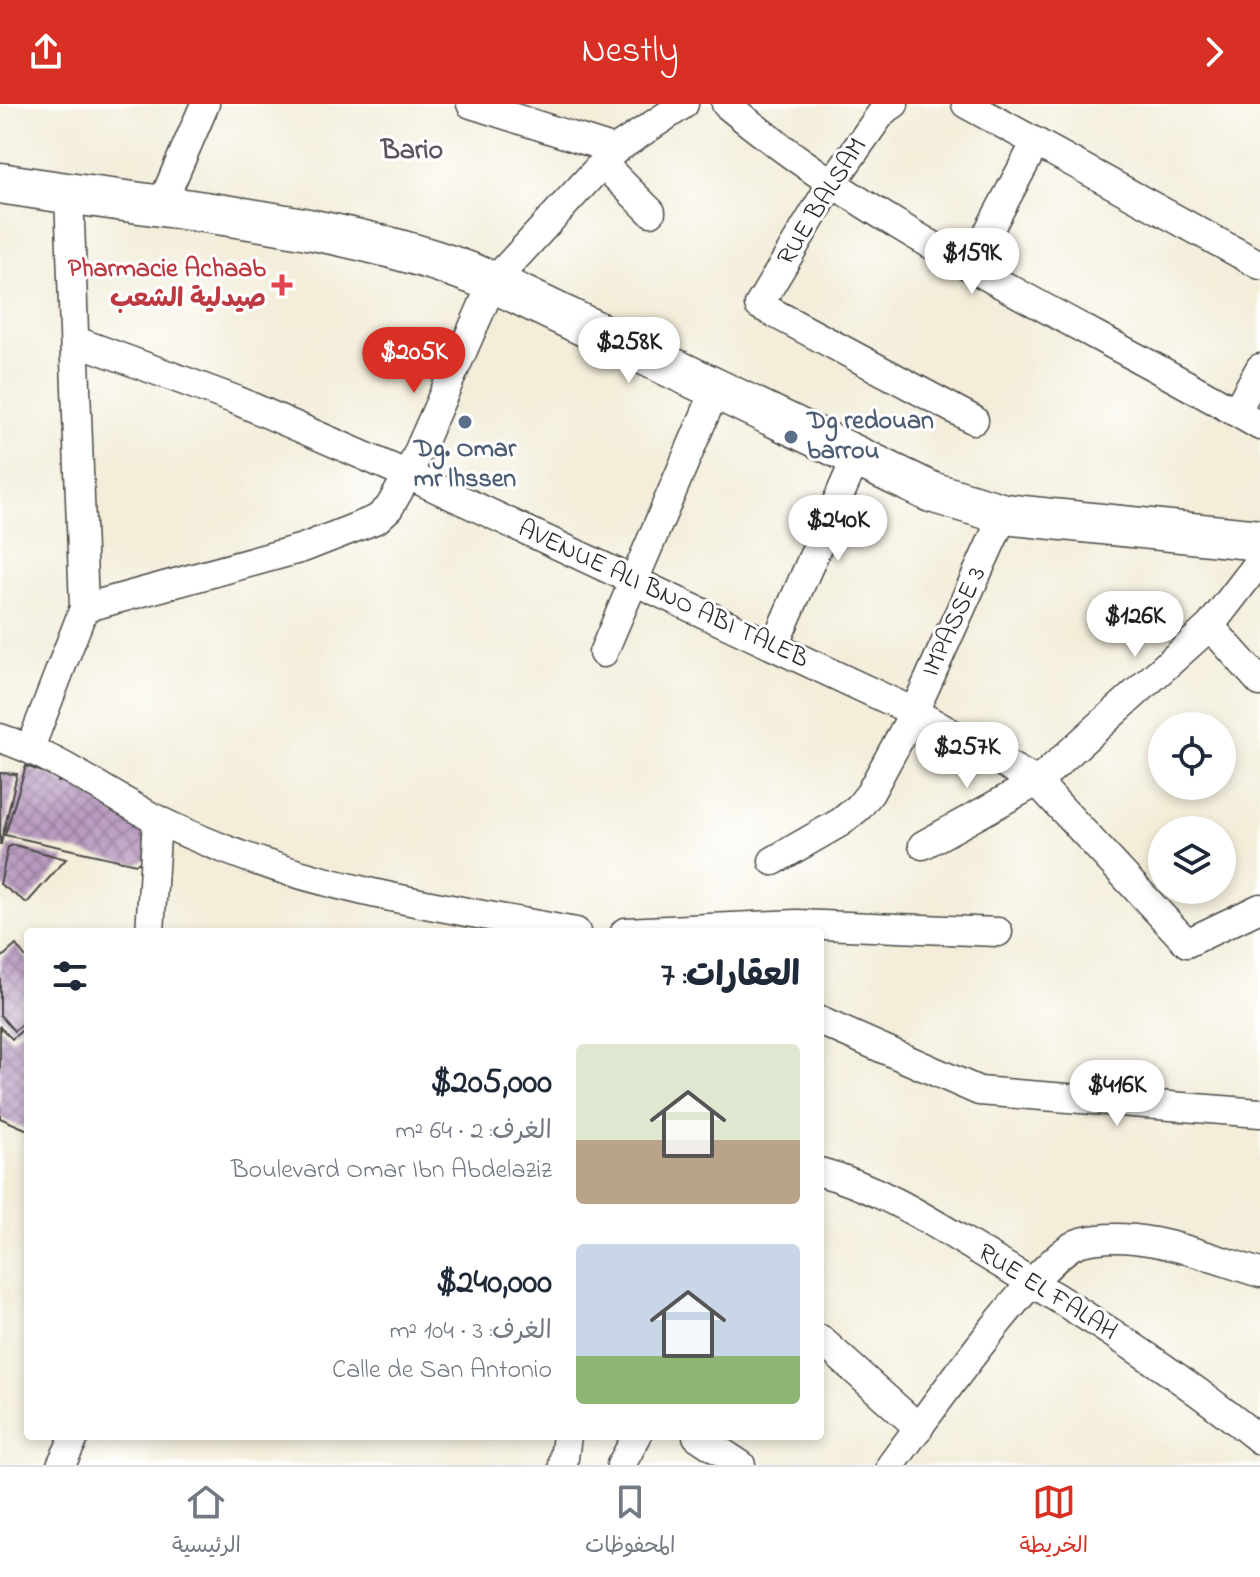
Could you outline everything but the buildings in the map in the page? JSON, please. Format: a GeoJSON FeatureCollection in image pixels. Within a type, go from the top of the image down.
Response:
{"type":"FeatureCollection","features":[{"type":"Feature","properties":{"kind":"street"},"geometry":{"type":"LineString","coordinates":[[160,208],[205,104]]}},
{"type":"Feature","properties":{"kind":"street"},"geometry":{"type":"LineString","coordinates":[[471,104],[609,157],[651,212]]}},
{"type":"Feature","properties":{"kind":"street"},"geometry":{"type":"LineString","coordinates":[[84,608],[211,575],[365,526],[389,508],[408,475],[493,282],[609,157],[684,104]]}},
{"type":"Feature","properties":{"kind":"street"},"geometry":{"type":"LineString","coordinates":[[726,104],[764,136],[832,183],[970,266],[1248,419],[1260,368]]}},
{"type":"Feature","properties":{"kind":"street","name":"RUE BALSAM"},"geometry":{"type":"LineString","coordinates":[[894,104],[883,111],[832,183],[759,305],[974,420]]}},
{"type":"Feature","properties":{"kind":"street"},"geometry":{"type":"LineString","coordinates":[[966,104],[1260,265]]}},
{"type":"Feature","properties":{"kind":"street"},"geometry":{"type":"LineString","coordinates":[[970,266],[1036,142]]}},
{"type":"Feature","properties":{"kind":"street"},"geometry":{"type":"LineString","coordinates":[[0,183],[253,221],[418,254],[493,282],[931,492],[1004,514],[1260,540]]}},
{"type":"Feature","properties":{"kind":"street"},"geometry":{"type":"LineString","coordinates":[[30,748],[84,608],[69,194]]}},
{"type":"Feature","properties":{"kind":"street","name":"AVENUE ALI BNO ABI TALEB"},"geometry":{"type":"LineString","coordinates":[[76,341],[236,400],[408,475],[914,712],[1037,782],[1187,943],[1260,908]]}},
{"type":"Feature","properties":{"kind":"street"},"geometry":{"type":"LineString","coordinates":[[603,653],[715,391]]}},
{"type":"Feature","properties":{"kind":"street"},"geometry":{"type":"LineString","coordinates":[[774,646],[856,458]]}},
{"type":"Feature","properties":{"kind":"street","name":"IMPASSE 3"},"geometry":{"type":"LineString","coordinates":[[773,861],[812,841],[859,807],[914,712],[1004,514]]}},
{"type":"Feature","properties":{"kind":"street"},"geometry":{"type":"LineString","coordinates":[[923,845],[1037,782],[1210,626],[1260,561]]}},
{"type":"Feature","properties":{"kind":"street"},"geometry":{"type":"LineString","coordinates":[[1210,626],[1260,682]]}},
{"type":"Feature","properties":{"kind":"street"},"geometry":{"type":"LineString","coordinates":[[0,738],[30,748],[157,820],[226,849],[318,877],[467,913],[553,928]]}},
{"type":"Feature","properties":{"kind":"street"},"geometry":{"type":"LineString","coordinates":[[150,928],[157,820]]}},
{"type":"Feature","properties":{"kind":"street"},"geometry":{"type":"LineString","coordinates":[[711,928],[797,924],[998,932]]}},
{"type":"Feature","properties":{"kind":"street"},"geometry":{"type":"LineString","coordinates":[[824,1023],[979,1091],[1260,1113]]}},
{"type":"Feature","properties":{"kind":"street","name":"RUE EL FALAH"},"geometry":{"type":"LineString","coordinates":[[824,1173],[842,1178],[912,1210],[1031,1281],[1206,1397],[1260,1440]]}},
{"type":"Feature","properties":{"kind":"street"},"geometry":{"type":"LineString","coordinates":[[891,1465],[1031,1281],[1078,1243],[1113,1240],[1160,1244],[1260,1273]]}},
{"type":"Feature","properties":{"kind":"street"},"geometry":{"type":"LineString","coordinates":[[824,1343],[919,1428]]}},
{"type":"Feature","properties":{"kind":"street"},"geometry":{"type":"LineString","coordinates":[[61,1465],[73,1440]]}},
{"type":"Feature","properties":{"kind":"street"},"geometry":{"type":"LineString","coordinates":[[563,1465],[566,1440]]}},
{"type":"Feature","properties":{"kind":"street"},"geometry":{"type":"LineString","coordinates":[[621,1465],[635,1440]]}},
{"type":"Feature","properties":{"kind":"street"},"geometry":{"type":"LineString","coordinates":[[703,1440],[741,1465]]}},
{"type":"Feature","properties":{"kind":"place","name":"Pharmacie Achaab صيدلية الشعب"},"geometry":{"type":"Point","coordinates":[282,285]}},
{"type":"Feature","properties":{"kind":"place","name":"Dg. Omar mr lhssen"},"geometry":{"type":"Point","coordinates":[465,422]}},
{"type":"Feature","properties":{"kind":"place","name":"Dg redouan barrou"},"geometry":{"type":"Point","coordinates":[791,437]}},
{"type":"Feature","properties":{"kind":"district","name":"Bario"},"geometry":{"type":"Point","coordinates":[412,151]}}]}
